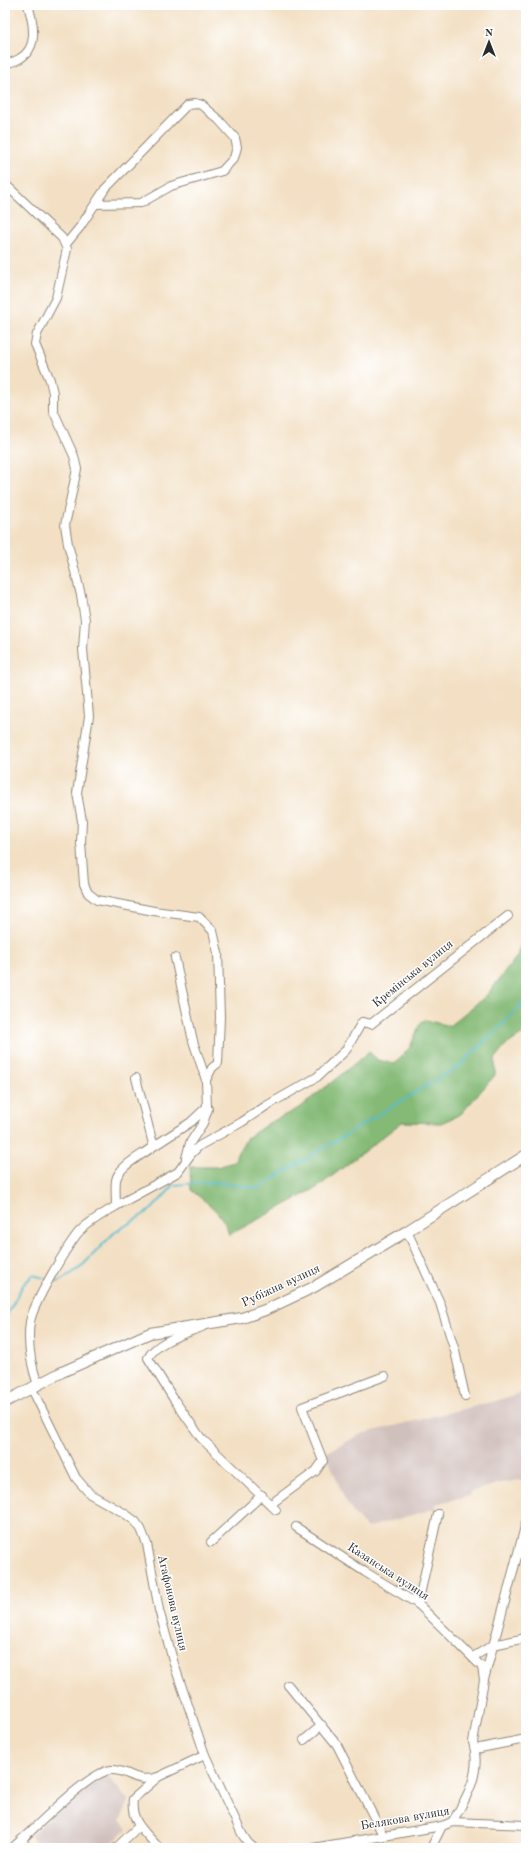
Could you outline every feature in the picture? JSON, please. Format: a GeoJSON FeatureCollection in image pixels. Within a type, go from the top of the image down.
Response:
{"type":"FeatureCollection","features":[{"type":"Feature","properties":{"kind":"street"},"geometry":{"type":"LineString","coordinates":[[5,64],[23,56],[33,42],[34,26],[28,5]]}},
{"type":"Feature","properties":{"kind":"street"},"geometry":{"type":"LineString","coordinates":[[66,244],[96,204],[105,189],[188,104],[195,103],[201,105],[235,138],[237,147],[234,158],[222,171],[171,186],[141,203],[96,204]]}},
{"type":"Feature","properties":{"kind":"street"},"geometry":{"type":"LineString","coordinates":[[5,184],[62,238],[67,249],[56,298],[37,334],[35,344],[54,393],[53,406],[55,414],[74,456],[77,469],[65,525],[68,544],[82,600],[84,620],[83,650],[89,716],[77,793],[82,821],[81,843],[84,884],[88,893],[97,900],[154,911],[199,917],[213,931],[218,947],[220,1017],[218,1063],[212,1068],[206,1080]]}},
{"type":"Feature","properties":{"kind":"street","name":"Кремінська вулиця"},"geometry":{"type":"LineString","coordinates":[[35,1387],[31,1360],[30,1322],[32,1312],[47,1284],[79,1232],[116,1206],[178,1172],[199,1146],[317,1077],[346,1050],[363,1021],[371,1024],[508,916]]}},
{"type":"Feature","properties":{"kind":"street","name":"Кремінська вулиця"},"geometry":{"type":"LineString","coordinates":[[116,1206],[116,1187],[118,1176],[126,1167],[204,1112],[207,1108],[206,1080],[193,1041],[175,958]]}},
{"type":"Feature","properties":{"kind":"street"},"geometry":{"type":"LineString","coordinates":[[136,1078],[146,1120],[152,1135],[153,1144],[151,1148]]}},
{"type":"Feature","properties":{"kind":"street","name":"Кремінська вулиця"},"geometry":{"type":"LineString","coordinates":[[186,1161],[190,1143],[201,1128],[208,1110],[206,1099]]}},
{"type":"Feature","properties":{"kind":"street","name":"Рубіжна вулиця"},"geometry":{"type":"LineString","coordinates":[[5,1402],[62,1372],[150,1333],[242,1318],[314,1287],[407,1231],[526,1155]]}},
{"type":"Feature","properties":{"kind":"street"},"geometry":{"type":"LineString","coordinates":[[407,1231],[440,1303],[455,1351],[465,1396]]}},
{"type":"Feature","properties":{"kind":"street"},"geometry":{"type":"LineString","coordinates":[[210,1323],[163,1344],[152,1351],[148,1358],[173,1398],[201,1438],[273,1507],[316,1471],[323,1461],[302,1407],[385,1376]]}},
{"type":"Feature","properties":{"kind":"street","name":"Агафонова вулиця"},"geometry":{"type":"LineString","coordinates":[[35,1387],[76,1478],[83,1487],[98,1500],[124,1513],[141,1529],[147,1544],[166,1639],[205,1754],[242,1834],[248,1843],[254,1848]]}},
{"type":"Feature","properties":{"kind":"street"},"geometry":{"type":"LineString","coordinates":[[211,1542],[262,1495]]}},
{"type":"Feature","properties":{"kind":"street"},"geometry":{"type":"LineString","coordinates":[[418,1604],[438,1514]]}},
{"type":"Feature","properties":{"kind":"street"},"geometry":{"type":"LineString","coordinates":[[452,1822],[472,1787],[475,1773],[475,1749],[472,1742],[484,1680],[526,1523]]}},
{"type":"Feature","properties":{"kind":"street","name":"Казанська вулиця"},"geometry":{"type":"LineString","coordinates":[[296,1527],[365,1572],[418,1604],[482,1667],[484,1680]]}},
{"type":"Feature","properties":{"kind":"street"},"geometry":{"type":"LineString","coordinates":[[473,1657],[493,1645],[526,1638]]}},
{"type":"Feature","properties":{"kind":"street"},"geometry":{"type":"LineString","coordinates":[[288,1685],[337,1744],[383,1835]]}},
{"type":"Feature","properties":{"kind":"street"},"geometry":{"type":"LineString","coordinates":[[304,1740],[322,1725]]}},
{"type":"Feature","properties":{"kind":"street"},"geometry":{"type":"LineString","coordinates":[[475,1749],[526,1739]]}},
{"type":"Feature","properties":{"kind":"street"},"geometry":{"type":"LineString","coordinates":[[159,1848],[139,1826],[131,1811],[133,1800],[158,1778],[205,1754]]}},
{"type":"Feature","properties":{"kind":"street"},"geometry":{"type":"LineString","coordinates":[[12,1848],[40,1821],[99,1774],[111,1770],[148,1780],[158,1778]]}},
{"type":"Feature","properties":{"kind":"street","name":"Белякова вулиця"},"geometry":{"type":"LineString","coordinates":[[313,1848],[442,1826],[452,1822],[526,1825]]}},
{"type":"Feature","properties":{"kind":"street"},"geometry":{"type":"LineString","coordinates":[[116,1848],[139,1826]]}},
{"type":"Feature","properties":{"kind":"street"},"geometry":{"type":"LineString","coordinates":[[431,1848],[442,1826]]}},
{"type":"Feature","properties":{"kind":"street"},"geometry":{"type":"LineString","coordinates":[[21,1840],[28,1848]]}},
{"type":"Feature","properties":{"kind":"shaded area"},"geometry":{"type":"Polygon","coordinates":[[[526,1391],[526,1483],[519,1480],[501,1483],[470,1492],[470,1495],[436,1504],[436,1508],[367,1528],[354,1514],[344,1498],[326,1453],[361,1434],[496,1401],[526,1391]]]}},
{"type":"Feature","properties":{"kind":"shaded area"},"geometry":{"type":"Polygon","coordinates":[[[109,1777],[129,1802],[120,1820],[127,1829],[106,1848],[39,1848],[30,1835],[82,1789],[103,1778],[109,1777]]]}},
{"type":"Feature","properties":{"kind":"green space"},"geometry":{"type":"Polygon","coordinates":[[[526,919],[526,1032],[506,1045],[495,1059],[495,1075],[461,1114],[441,1123],[402,1122],[318,1187],[229,1235],[219,1214],[191,1190],[190,1167],[217,1167],[234,1162],[238,1152],[247,1138],[269,1123],[301,1107],[369,1052],[378,1060],[395,1064],[410,1047],[420,1024],[426,1020],[449,1026],[486,996],[519,954],[526,919]]]}},
{"type":"Feature","properties":{"kind":"waterway"},"geometry":{"type":"LineString","coordinates":[[51,1280],[58,1282],[80,1268],[114,1233],[152,1209],[174,1185],[213,1182],[258,1188],[459,1066],[516,1011],[526,999]]}},
{"type":"Feature","properties":{"kind":"waterway"},"geometry":{"type":"LineString","coordinates":[[5,1319],[23,1285],[33,1275],[47,1279]]}}]}
